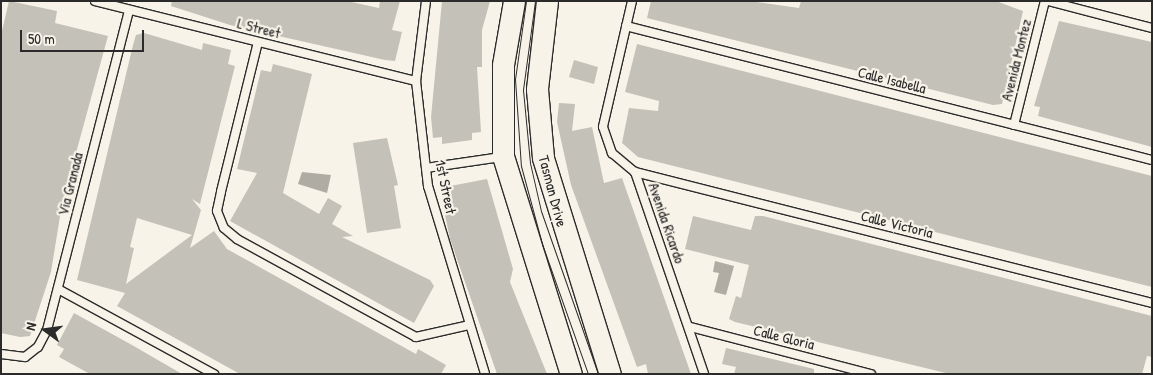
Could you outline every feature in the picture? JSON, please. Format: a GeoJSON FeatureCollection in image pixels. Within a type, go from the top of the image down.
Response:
{"type":"FeatureCollection","features":[{"type":"Feature","properties":{"kind":"street"},"geometry":{"type":"LineString","coordinates":[[514,1],[503,65],[504,156],[571,374]]}},
{"type":"Feature","properties":{"kind":"street","name":"Tasman Drive"},"geometry":{"type":"LineString","coordinates":[[547,1],[537,89],[543,158],[610,374]]}},
{"type":"Feature","properties":{"kind":"lane","name":"L Street"},"geometry":{"type":"LineString","coordinates":[[95,1],[416,81]]}},
{"type":"Feature","properties":{"kind":"lane","name":"1st Street"},"geometry":{"type":"LineString","coordinates":[[426,1],[416,81],[426,168],[469,325],[485,374]]}},
{"type":"Feature","properties":{"kind":"lane","name":"Avenida Ricardo"},"geometry":{"type":"LineString","coordinates":[[632,1],[603,127],[612,153],[635,172],[690,327],[704,374]]}},
{"type":"Feature","properties":{"kind":"lane"},"geometry":{"type":"LineString","coordinates":[[1046,1],[1152,28]]}},
{"type":"Feature","properties":{"kind":"lane","name":"Avenida Montez"},"geometry":{"type":"LineString","coordinates":[[1014,124],[1046,1]]}},
{"type":"Feature","properties":{"kind":"lane","name":"Via Granada"},"geometry":{"type":"LineString","coordinates":[[1,354],[25,357],[38,347],[47,330],[128,10]]}},
{"type":"Feature","properties":{"kind":"lane","name":"Calle Isabella"},"geometry":{"type":"LineString","coordinates":[[626,26],[1152,160]]}},
{"type":"Feature","properties":{"kind":"lane"},"geometry":{"type":"LineString","coordinates":[[258,42],[220,192],[217,211],[224,228],[237,239],[416,337],[469,325]]}},
{"type":"Feature","properties":{"kind":"lane"},"geometry":{"type":"LineString","coordinates":[[426,168],[504,156]]}},
{"type":"Feature","properties":{"kind":"lane","name":"Calle Victoria"},"geometry":{"type":"LineString","coordinates":[[635,172],[1152,303]]}},
{"type":"Feature","properties":{"kind":"lane"},"geometry":{"type":"LineString","coordinates":[[58,289],[214,374]]}},
{"type":"Feature","properties":{"kind":"lane","name":"Calle Gloria"},"geometry":{"type":"LineString","coordinates":[[690,327],[871,374]]}},
{"type":"Feature","properties":{"kind":"shaded area"},"geometry":{"type":"Polygon","coordinates":[[[302,172],[331,175],[327,193],[298,184],[302,172]]]}},
{"type":"Feature","properties":{"kind":"shaded area"},"geometry":{"type":"Polygon","coordinates":[[[715,261],[734,266],[726,295],[714,292],[719,273],[713,272],[715,261]]]}},
{"type":"Feature","properties":{"kind":"building"},"geometry":{"type":"Polygon","coordinates":[[[9,1],[57,11],[55,23],[108,36],[62,204],[51,272],[30,336],[20,337],[1,333],[1,35],[9,1]]]}},
{"type":"Feature","properties":{"kind":"building"},"geometry":{"type":"Polygon","coordinates":[[[172,1],[347,1],[379,8],[380,1],[400,1],[392,30],[402,32],[395,61],[385,60],[230,25],[171,6],[172,1]]]}},
{"type":"Feature","properties":{"kind":"building"},"geometry":{"type":"Polygon","coordinates":[[[442,1],[490,1],[482,30],[482,67],[477,67],[481,132],[472,133],[472,140],[442,144],[442,137],[433,138],[431,117],[442,1]]]}},
{"type":"Feature","properties":{"kind":"building"},"geometry":{"type":"Polygon","coordinates":[[[651,1],[749,1],[799,8],[801,1],[996,1],[1023,11],[1002,104],[993,105],[647,18],[651,1]]]}},
{"type":"Feature","properties":{"kind":"building"},"geometry":{"type":"Polygon","coordinates":[[[1059,21],[1152,42],[1152,147],[1038,116],[1040,107],[1034,106],[1059,21]]]}},
{"type":"Feature","properties":{"kind":"building"},"geometry":{"type":"Polygon","coordinates":[[[144,33],[202,50],[203,43],[231,50],[228,64],[235,66],[200,204],[192,199],[201,210],[190,248],[214,231],[227,249],[416,354],[418,349],[446,365],[441,374],[240,374],[117,306],[125,293],[77,280],[136,35],[144,33]],[[137,218],[130,247],[134,248],[126,284],[192,235],[137,218]]]}},
{"type":"Feature","properties":{"kind":"building"},"geometry":{"type":"Polygon","coordinates":[[[637,44],[1152,176],[1152,287],[638,157],[622,143],[629,108],[658,111],[659,101],[625,92],[637,44]]]}},
{"type":"Feature","properties":{"kind":"building"},"geometry":{"type":"Polygon","coordinates":[[[574,60],[598,67],[594,84],[569,77],[574,60]]]}},
{"type":"Feature","properties":{"kind":"building"},"geometry":{"type":"Polygon","coordinates":[[[273,64],[312,74],[283,193],[319,214],[328,198],[342,206],[332,224],[353,236],[342,237],[430,280],[434,286],[414,323],[230,221],[257,173],[237,169],[261,70],[271,72],[273,64]]]}},
{"type":"Feature","properties":{"kind":"building"},"geometry":{"type":"Polygon","coordinates":[[[559,103],[575,104],[572,131],[592,127],[604,183],[622,178],[691,374],[648,374],[646,364],[637,367],[571,185],[557,122],[559,103]]]}},
{"type":"Feature","properties":{"kind":"building"},"geometry":{"type":"Polygon","coordinates":[[[387,138],[398,185],[394,186],[401,228],[367,233],[353,143],[387,138]]]}},
{"type":"Feature","properties":{"kind":"building"},"geometry":{"type":"Polygon","coordinates":[[[487,179],[513,269],[510,282],[547,374],[497,374],[450,239],[443,205],[445,187],[487,179]]]}},
{"type":"Feature","properties":{"kind":"building"},"geometry":{"type":"Polygon","coordinates":[[[693,216],[751,230],[755,216],[763,216],[1152,316],[1152,357],[1147,356],[1142,374],[950,374],[735,322],[729,319],[736,296],[741,298],[749,265],[685,249],[693,216]]]}},
{"type":"Feature","properties":{"kind":"building"},"geometry":{"type":"Polygon","coordinates":[[[74,313],[182,374],[90,374],[59,357],[64,349],[57,345],[74,313]]]}},
{"type":"Feature","properties":{"kind":"building"},"geometry":{"type":"Polygon","coordinates":[[[726,348],[814,369],[814,374],[734,374],[736,367],[722,364],[726,348]]]}},
{"type":"Feature","properties":{"kind":"tram line"},"geometry":{"type":"LineString","coordinates":[[526,1],[515,79],[521,166],[542,244],[588,374]]}},
{"type":"Feature","properties":{"kind":"tram line"},"geometry":{"type":"LineString","coordinates":[[535,1],[523,90],[530,163],[541,211],[598,374]]}}]}
